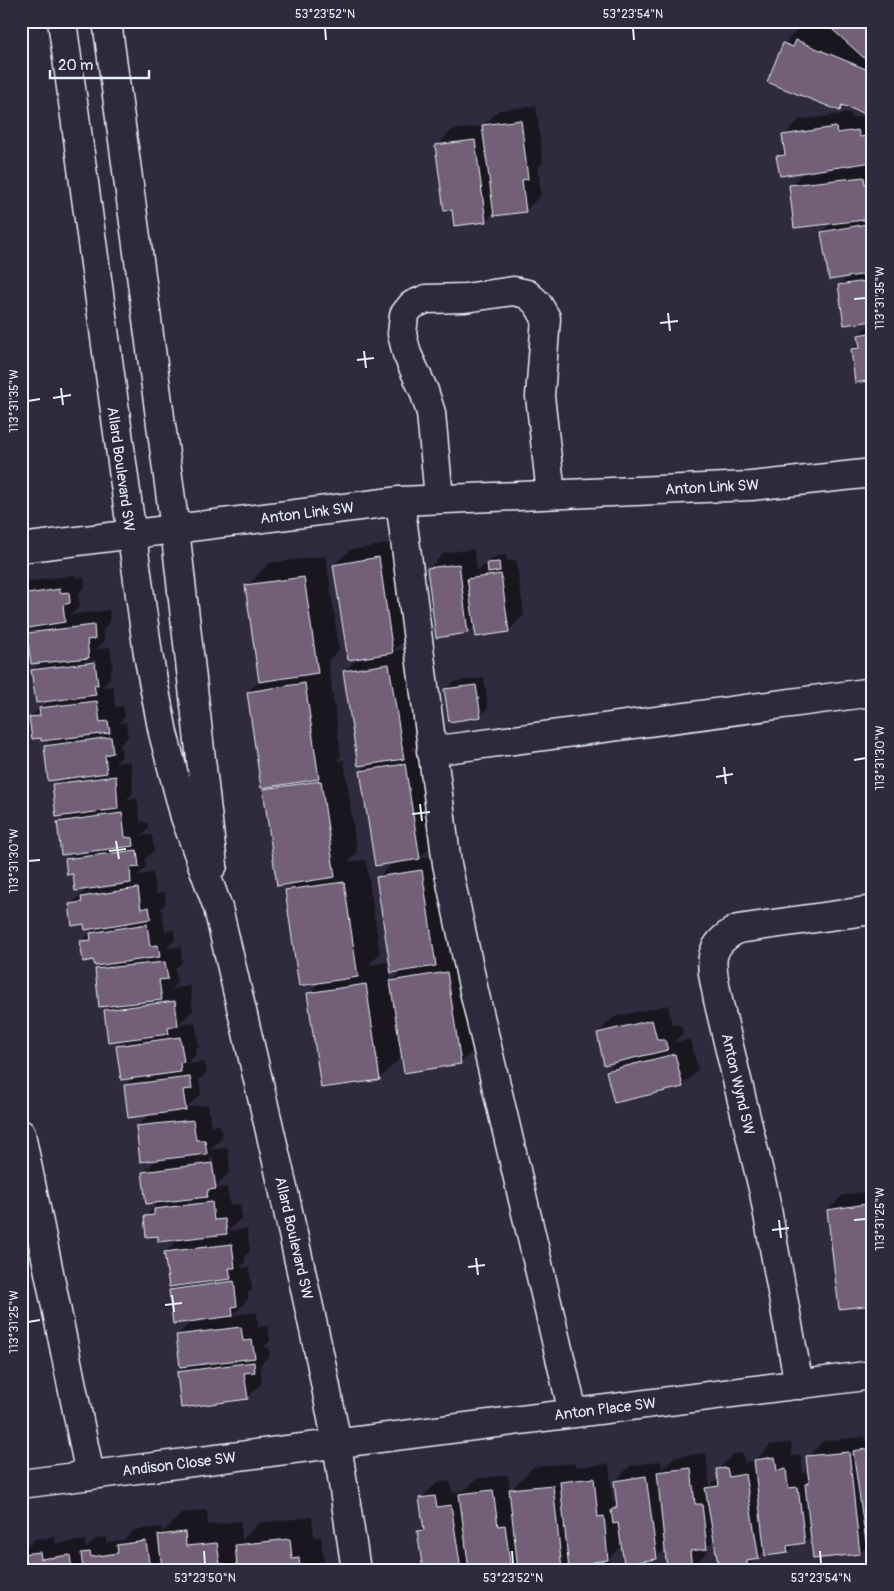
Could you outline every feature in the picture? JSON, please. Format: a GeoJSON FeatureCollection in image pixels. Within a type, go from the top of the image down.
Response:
{"type":"FeatureCollection","features":[{"type":"Feature","properties":{"kind":"street","name":"Allard Boulevard SW"},"geometry":{"type":"LineString","coordinates":[[62,21],[130,535],[148,654],[163,733],[185,817],[218,908]]}},
{"type":"Feature","properties":{"kind":"street","name":"Allard Boulevard SW"},"geometry":{"type":"LineString","coordinates":[[107,21],[175,529],[218,908],[303,1279],[337,1444],[356,1570]]}},
{"type":"Feature","properties":{"kind":"street"},"geometry":{"type":"LineString","coordinates":[[439,498],[435,436],[431,413],[424,391],[407,354],[402,334],[404,315],[412,305],[426,299],[465,298],[513,291],[527,294],[537,303],[546,318],[540,396],[551,494]]}},
{"type":"Feature","properties":{"kind":"street","name":"Anton Link SW"},"geometry":{"type":"LineString","coordinates":[[21,548],[400,501],[751,486],[873,473]]}},
{"type":"Feature","properties":{"kind":"street"},"geometry":{"type":"LineString","coordinates":[[400,501],[431,751],[448,864],[474,991],[573,1413]]}},
{"type":"Feature","properties":{"kind":"street"},"geometry":{"type":"LineString","coordinates":[[431,751],[873,692]]}},
{"type":"Feature","properties":{"kind":"street","name":"Anton Wynd SW"},"geometry":{"type":"LineString","coordinates":[[799,1385],[778,1257],[718,1000],[713,957],[716,945],[725,936],[738,929],[873,910]]}},
{"type":"Feature","properties":{"kind":"street"},"geometry":{"type":"LineString","coordinates":[[21,1134],[90,1475]]}},
{"type":"Feature","properties":{"kind":"street","name":"Anton Place SW"},"geometry":{"type":"LineString","coordinates":[[337,1444],[873,1375]]}},
{"type":"Feature","properties":{"kind":"street","name":"Andison Close SW"},"geometry":{"type":"LineString","coordinates":[[21,1484],[337,1444]]}},
{"type":"Feature","properties":{"kind":"building"},"geometry":{"type":"Polygon","coordinates":[[[823,21],[873,21],[873,66],[823,21]]]}},
{"type":"Feature","properties":{"kind":"building"},"geometry":{"type":"Polygon","coordinates":[[[796,40],[873,72],[873,117],[842,105],[840,111],[767,82],[783,43],[793,47],[796,40]]]}},
{"type":"Feature","properties":{"kind":"building"},"geometry":{"type":"Polygon","coordinates":[[[521,120],[528,179],[522,180],[526,212],[494,216],[482,125],[521,120]]]}},
{"type":"Feature","properties":{"kind":"building"},"geometry":{"type":"Polygon","coordinates":[[[836,127],[837,133],[858,130],[860,137],[872,135],[873,162],[780,176],[776,156],[785,155],[782,135],[836,127]]]}},
{"type":"Feature","properties":{"kind":"building"},"geometry":{"type":"Polygon","coordinates":[[[475,140],[486,222],[454,226],[452,210],[444,211],[435,145],[475,140]]]}},
{"type":"Feature","properties":{"kind":"building"},"geometry":{"type":"Polygon","coordinates":[[[864,177],[865,184],[873,183],[873,219],[794,228],[789,185],[864,177]]]}},
{"type":"Feature","properties":{"kind":"building"},"geometry":{"type":"Polygon","coordinates":[[[873,223],[873,273],[829,280],[821,232],[873,223]]]}},
{"type":"Feature","properties":{"kind":"building"},"geometry":{"type":"Polygon","coordinates":[[[873,280],[873,321],[844,325],[838,285],[873,280]]]}},
{"type":"Feature","properties":{"kind":"building"},"geometry":{"type":"Polygon","coordinates":[[[873,332],[873,380],[855,383],[851,349],[860,348],[858,335],[873,332]]]}},
{"type":"Feature","properties":{"kind":"building"},"geometry":{"type":"Polygon","coordinates":[[[379,557],[393,653],[348,660],[333,565],[379,557]]]}},
{"type":"Feature","properties":{"kind":"building"},"geometry":{"type":"Polygon","coordinates":[[[499,562],[500,571],[488,573],[487,563],[499,562]]]}},
{"type":"Feature","properties":{"kind":"building"},"geometry":{"type":"Polygon","coordinates":[[[459,564],[468,633],[436,638],[427,568],[459,564]]]}},
{"type":"Feature","properties":{"kind":"building"},"geometry":{"type":"Polygon","coordinates":[[[501,574],[509,632],[476,637],[467,579],[501,574]]]}},
{"type":"Feature","properties":{"kind":"building"},"geometry":{"type":"Polygon","coordinates":[[[304,577],[318,673],[259,682],[245,585],[304,577]]]}},
{"type":"Feature","properties":{"kind":"building"},"geometry":{"type":"Polygon","coordinates":[[[60,589],[60,593],[69,592],[70,603],[63,605],[65,622],[21,629],[21,595],[60,589]]]}},
{"type":"Feature","properties":{"kind":"building"},"geometry":{"type":"Polygon","coordinates":[[[94,625],[95,639],[87,640],[89,658],[31,664],[27,633],[94,625]]]}},
{"type":"Feature","properties":{"kind":"building"},"geometry":{"type":"Polygon","coordinates":[[[95,662],[98,685],[94,685],[96,695],[36,703],[31,670],[95,662]]]}},
{"type":"Feature","properties":{"kind":"building"},"geometry":{"type":"Polygon","coordinates":[[[389,664],[404,759],[358,766],[343,671],[389,664]]]}},
{"type":"Feature","properties":{"kind":"building"},"geometry":{"type":"Polygon","coordinates":[[[305,683],[319,779],[261,788],[247,692],[305,683]]]}},
{"type":"Feature","properties":{"kind":"building"},"geometry":{"type":"Polygon","coordinates":[[[476,685],[481,717],[449,722],[444,689],[476,685]]]}},
{"type":"Feature","properties":{"kind":"building"},"geometry":{"type":"Polygon","coordinates":[[[97,701],[100,722],[108,721],[110,733],[41,741],[41,738],[32,739],[29,717],[40,716],[39,708],[97,701]]]}},
{"type":"Feature","properties":{"kind":"building"},"geometry":{"type":"Polygon","coordinates":[[[111,737],[113,753],[105,755],[107,773],[48,781],[44,746],[111,737]]]}},
{"type":"Feature","properties":{"kind":"building"},"geometry":{"type":"Polygon","coordinates":[[[405,764],[420,859],[375,866],[360,771],[405,764]]]}},
{"type":"Feature","properties":{"kind":"building"},"geometry":{"type":"Polygon","coordinates":[[[116,776],[118,809],[56,817],[52,784],[116,776]]]}},
{"type":"Feature","properties":{"kind":"building"},"geometry":{"type":"Polygon","coordinates":[[[321,781],[335,877],[277,886],[263,789],[321,781]]]}},
{"type":"Feature","properties":{"kind":"building"},"geometry":{"type":"Polygon","coordinates":[[[122,813],[125,837],[133,838],[134,846],[61,855],[57,822],[122,813]]]}},
{"type":"Feature","properties":{"kind":"building"},"geometry":{"type":"Polygon","coordinates":[[[137,850],[139,867],[130,868],[131,883],[75,891],[73,874],[67,875],[65,859],[137,850]]]}},
{"type":"Feature","properties":{"kind":"building"},"geometry":{"type":"Polygon","coordinates":[[[422,870],[436,966],[391,973],[376,877],[422,870]]]}},
{"type":"Feature","properties":{"kind":"building"},"geometry":{"type":"Polygon","coordinates":[[[344,882],[358,977],[299,986],[285,890],[344,882]]]}},
{"type":"Feature","properties":{"kind":"building"},"geometry":{"type":"Polygon","coordinates":[[[138,888],[141,909],[149,907],[151,919],[85,930],[84,924],[72,926],[69,904],[82,902],[81,897],[138,888]]]}},
{"type":"Feature","properties":{"kind":"building"},"geometry":{"type":"Polygon","coordinates":[[[147,924],[150,946],[158,945],[160,957],[95,966],[93,960],[83,962],[80,941],[91,940],[90,933],[147,924]]]}},
{"type":"Feature","properties":{"kind":"building"},"geometry":{"type":"Polygon","coordinates":[[[165,962],[168,979],[159,980],[162,1000],[99,1007],[95,969],[165,962]]]}},
{"type":"Feature","properties":{"kind":"building"},"geometry":{"type":"Polygon","coordinates":[[[447,972],[461,1064],[404,1073],[390,981],[447,972]]]}},
{"type":"Feature","properties":{"kind":"building"},"geometry":{"type":"Polygon","coordinates":[[[366,984],[380,1080],[321,1088],[307,993],[366,984]]]}},
{"type":"Feature","properties":{"kind":"building"},"geometry":{"type":"Polygon","coordinates":[[[175,1001],[178,1026],[168,1028],[169,1034],[108,1042],[104,1010],[175,1001]]]}},
{"type":"Feature","properties":{"kind":"building"},"geometry":{"type":"Polygon","coordinates":[[[652,1020],[657,1040],[665,1040],[668,1050],[604,1065],[597,1033],[652,1020]]]}},
{"type":"Feature","properties":{"kind":"building"},"geometry":{"type":"Polygon","coordinates":[[[180,1037],[184,1062],[180,1063],[181,1072],[121,1080],[116,1046],[180,1037]]]}},
{"type":"Feature","properties":{"kind":"building"},"geometry":{"type":"Polygon","coordinates":[[[675,1054],[683,1087],[614,1103],[606,1071],[675,1054]]]}},
{"type":"Feature","properties":{"kind":"building"},"geometry":{"type":"Polygon","coordinates":[[[190,1077],[192,1089],[183,1090],[186,1110],[128,1118],[124,1085],[190,1077]]]}},
{"type":"Feature","properties":{"kind":"building"},"geometry":{"type":"Polygon","coordinates":[[[193,1120],[196,1140],[205,1140],[207,1154],[140,1162],[136,1126],[193,1120]]]}},
{"type":"Feature","properties":{"kind":"building"},"geometry":{"type":"Polygon","coordinates":[[[212,1163],[216,1189],[208,1190],[207,1197],[146,1204],[142,1172],[212,1163]]]}},
{"type":"Feature","properties":{"kind":"building"},"geometry":{"type":"Polygon","coordinates":[[[212,1202],[214,1220],[225,1219],[227,1234],[158,1242],[158,1236],[146,1237],[144,1216],[154,1215],[154,1209],[212,1202]]]}},
{"type":"Feature","properties":{"kind":"building"},"geometry":{"type":"Polygon","coordinates":[[[866,1204],[873,1258],[873,1305],[839,1309],[827,1210],[866,1204]]]}},
{"type":"Feature","properties":{"kind":"building"},"geometry":{"type":"Polygon","coordinates":[[[232,1244],[235,1268],[229,1268],[231,1279],[169,1287],[164,1252],[232,1244]]]}},
{"type":"Feature","properties":{"kind":"building"},"geometry":{"type":"Polygon","coordinates":[[[234,1281],[237,1306],[232,1307],[233,1316],[173,1324],[169,1290],[234,1281]]]}},
{"type":"Feature","properties":{"kind":"building"},"geometry":{"type":"Polygon","coordinates":[[[241,1327],[243,1341],[252,1340],[255,1358],[180,1367],[176,1335],[241,1327]]]}},
{"type":"Feature","properties":{"kind":"building"},"geometry":{"type":"Polygon","coordinates":[[[254,1362],[255,1372],[244,1373],[248,1399],[181,1408],[177,1372],[254,1362]]]}},
{"type":"Feature","properties":{"kind":"building"},"geometry":{"type":"Polygon","coordinates":[[[872,1448],[873,1541],[866,1542],[853,1451],[872,1448]]]}},
{"type":"Feature","properties":{"kind":"building"},"geometry":{"type":"Polygon","coordinates":[[[849,1452],[860,1554],[813,1559],[805,1484],[809,1483],[806,1456],[849,1452]]]}},
{"type":"Feature","properties":{"kind":"building"},"geometry":{"type":"Polygon","coordinates":[[[775,1457],[777,1471],[786,1469],[788,1488],[798,1487],[805,1543],[787,1546],[788,1553],[765,1556],[754,1460],[775,1457]]]}},
{"type":"Feature","properties":{"kind":"building"},"geometry":{"type":"Polygon","coordinates":[[[691,1468],[695,1504],[702,1504],[707,1549],[690,1551],[692,1568],[667,1570],[657,1472],[691,1468]]]}},
{"type":"Feature","properties":{"kind":"building"},"geometry":{"type":"Polygon","coordinates":[[[727,1468],[729,1477],[745,1474],[759,1559],[747,1561],[747,1568],[736,1570],[719,1570],[705,1488],[719,1486],[716,1469],[727,1468]]]}},
{"type":"Feature","properties":{"kind":"building"},"geometry":{"type":"Polygon","coordinates":[[[646,1476],[657,1559],[624,1564],[618,1523],[613,1524],[611,1510],[617,1507],[614,1481],[646,1476]]]}},
{"type":"Feature","properties":{"kind":"building"},"geometry":{"type":"Polygon","coordinates":[[[594,1478],[598,1517],[604,1516],[608,1560],[593,1562],[594,1570],[569,1570],[560,1482],[594,1478]]]}},
{"type":"Feature","properties":{"kind":"building"},"geometry":{"type":"Polygon","coordinates":[[[553,1485],[562,1570],[518,1570],[509,1489],[553,1485]]]}},
{"type":"Feature","properties":{"kind":"building"},"geometry":{"type":"Polygon","coordinates":[[[493,1490],[498,1526],[505,1525],[511,1570],[469,1570],[459,1494],[493,1490]]]}},
{"type":"Feature","properties":{"kind":"building"},"geometry":{"type":"Polygon","coordinates":[[[435,1496],[437,1507],[451,1505],[461,1570],[423,1570],[417,1531],[424,1530],[419,1498],[435,1496]]]}},
{"type":"Feature","properties":{"kind":"building"},"geometry":{"type":"Polygon","coordinates":[[[185,1532],[186,1546],[217,1543],[220,1564],[224,1564],[225,1570],[155,1570],[162,1568],[158,1535],[185,1532]]]}},
{"type":"Feature","properties":{"kind":"building"},"geometry":{"type":"Polygon","coordinates":[[[290,1539],[292,1559],[299,1558],[300,1570],[234,1570],[233,1566],[237,1565],[235,1545],[290,1539]]]}},
{"type":"Feature","properties":{"kind":"building"},"geometry":{"type":"Polygon","coordinates":[[[146,1541],[150,1570],[83,1570],[81,1553],[90,1552],[91,1557],[118,1553],[117,1545],[146,1541]]]}},
{"type":"Feature","properties":{"kind":"building"},"geometry":{"type":"Polygon","coordinates":[[[40,1552],[41,1559],[70,1555],[72,1570],[21,1570],[21,1554],[40,1552]]]}}]}
